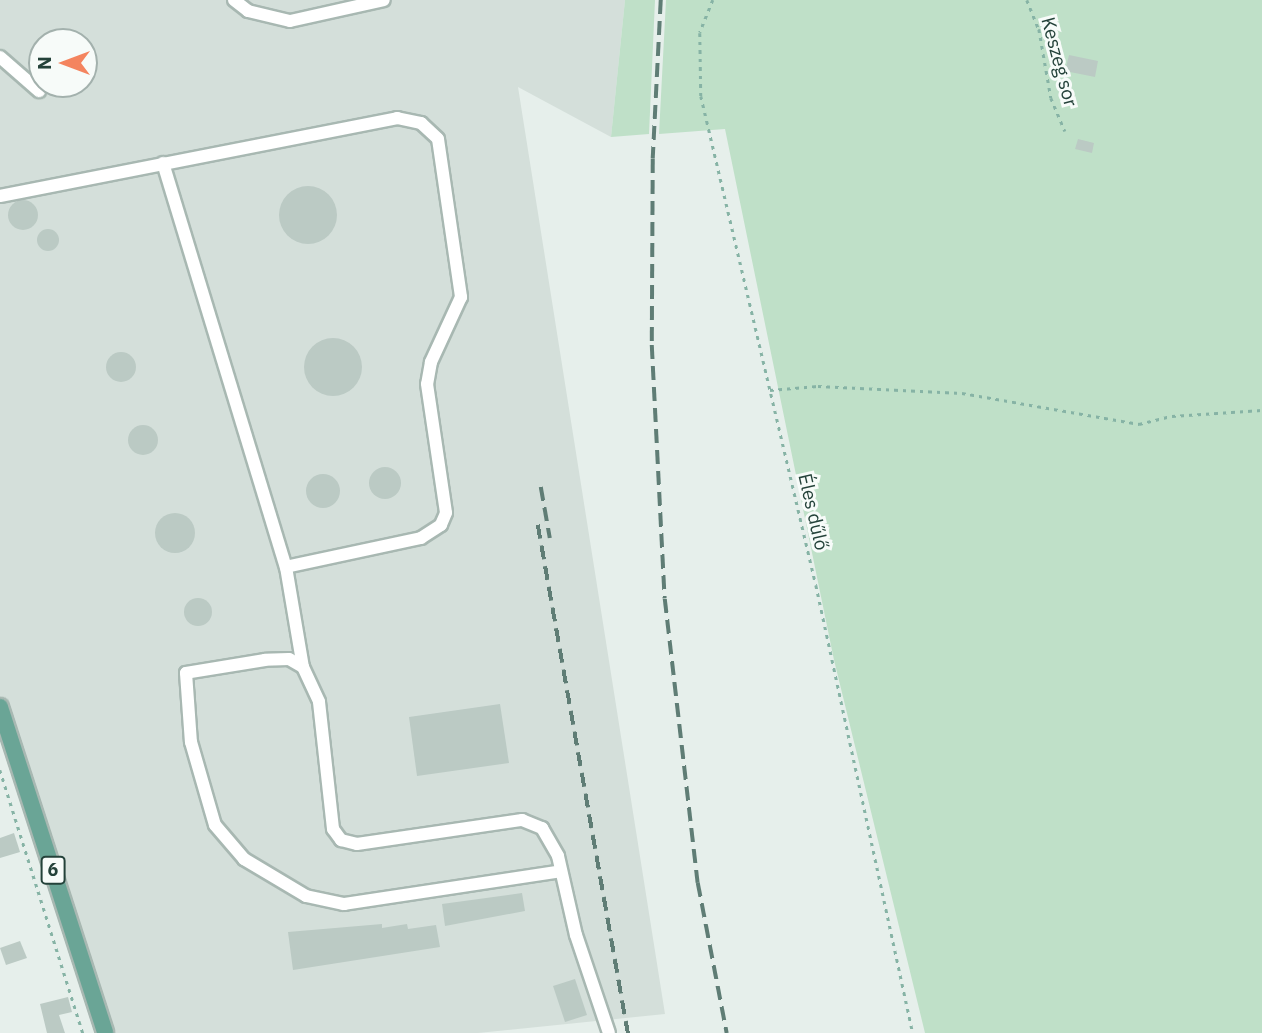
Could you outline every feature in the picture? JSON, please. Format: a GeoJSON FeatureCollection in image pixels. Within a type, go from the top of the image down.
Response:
{"type":"FeatureCollection","features":[{"type":"Feature","properties":{"kind":"main road","name":"6"},"geometry":{"type":"LineString","coordinates":[[0,707],[105,1033]]}},
{"type":"Feature","properties":{"kind":"street"},"geometry":{"type":"LineString","coordinates":[[234,0],[248,11],[290,21],[384,0]]}},
{"type":"Feature","properties":{"kind":"street"},"geometry":{"type":"LineString","coordinates":[[0,57],[28,82]]}},
{"type":"Feature","properties":{"kind":"street"},"geometry":{"type":"LineString","coordinates":[[0,196],[397,118],[421,123],[438,139],[444,159],[461,298],[431,362],[427,384],[446,513],[441,525],[421,538],[286,567]]}},
{"type":"Feature","properties":{"kind":"street"},"geometry":{"type":"LineString","coordinates":[[163,163],[286,567],[303,667],[319,702],[333,829],[341,839],[357,844],[522,820],[542,828],[561,870],[576,935],[609,1033]]}},
{"type":"Feature","properties":{"kind":"street"},"geometry":{"type":"LineString","coordinates":[[303,667],[289,659],[265,660],[186,673],[191,742],[215,825],[244,859],[306,897],[344,904],[561,870]]}},
{"type":"Feature","properties":{"kind":"path","name":"Éles dűlő"},"geometry":{"type":"LineString","coordinates":[[713,0],[700,33],[701,96],[770,390],[912,1033]]}},
{"type":"Feature","properties":{"kind":"path","name":"Keszeg sor"},"geometry":{"type":"LineString","coordinates":[[1027,0],[1039,29],[1051,98],[1065,131]]}},
{"type":"Feature","properties":{"kind":"path"},"geometry":{"type":"LineString","coordinates":[[770,390],[831,386],[962,393],[1139,424],[1172,416],[1262,410]]}},
{"type":"Feature","properties":{"kind":"path"},"geometry":{"type":"LineString","coordinates":[[0,770],[83,1033]]}},
{"type":"Feature","properties":{"kind":"shaded area"},"geometry":{"type":"Polygon","coordinates":[[[0,0],[625,0],[611,137],[518,87],[665,1014],[478,1033],[116,1033],[0,722],[0,0]]]}},
{"type":"Feature","properties":{"kind":"green space"},"geometry":{"type":"Polygon","coordinates":[[[625,0],[655,0],[649,134],[611,137],[625,0]]]}},
{"type":"Feature","properties":{"kind":"green space"},"geometry":{"type":"Polygon","coordinates":[[[666,0],[1262,0],[1262,1033],[925,1033],[834,660],[725,129],[659,134],[666,0]]]}},
{"type":"Feature","properties":{"kind":"building"},"geometry":{"type":"Polygon","coordinates":[[[1069,55],[1098,61],[1095,77],[1065,71],[1069,55]]]}},
{"type":"Feature","properties":{"kind":"building"},"geometry":{"type":"Polygon","coordinates":[[[1078,139],[1094,143],[1092,153],[1075,149],[1078,139]]]}},
{"type":"Feature","properties":{"kind":"building"},"geometry":{"type":"Polygon","coordinates":[[[302,186],[314,186],[329,194],[337,209],[337,221],[329,236],[314,244],[302,244],[287,236],[279,221],[279,209],[287,194],[302,186]]]}},
{"type":"Feature","properties":{"kind":"building"},"geometry":{"type":"Polygon","coordinates":[[[23,200],[34,204],[38,215],[34,226],[23,230],[12,226],[8,215],[12,204],[23,200]]]}},
{"type":"Feature","properties":{"kind":"building"},"geometry":{"type":"Polygon","coordinates":[[[48,229],[58,236],[59,240],[52,250],[48,251],[38,244],[37,240],[44,230],[48,229]]]}},
{"type":"Feature","properties":{"kind":"building"},"geometry":{"type":"Polygon","coordinates":[[[327,338],[339,338],[354,346],[362,361],[362,373],[354,388],[339,396],[327,396],[312,388],[304,373],[304,361],[312,346],[327,338]]]}},
{"type":"Feature","properties":{"kind":"building"},"geometry":{"type":"Polygon","coordinates":[[[121,352],[132,356],[136,367],[132,378],[121,382],[110,378],[106,367],[110,356],[121,352]]]}},
{"type":"Feature","properties":{"kind":"building"},"geometry":{"type":"Polygon","coordinates":[[[143,425],[154,429],[158,440],[154,451],[143,455],[132,451],[128,440],[132,429],[143,425]]]}},
{"type":"Feature","properties":{"kind":"building"},"geometry":{"type":"Polygon","coordinates":[[[385,467],[396,472],[401,483],[396,494],[385,499],[374,494],[369,483],[374,472],[385,467]]]}},
{"type":"Feature","properties":{"kind":"building"},"geometry":{"type":"Polygon","coordinates":[[[323,474],[335,479],[340,491],[335,503],[323,508],[311,503],[306,491],[311,479],[323,474]]]}},
{"type":"Feature","properties":{"kind":"building"},"geometry":{"type":"Polygon","coordinates":[[[175,513],[189,519],[195,533],[189,547],[175,553],[161,547],[155,533],[161,519],[175,513]]]}},
{"type":"Feature","properties":{"kind":"building"},"geometry":{"type":"Polygon","coordinates":[[[198,598],[208,602],[212,612],[208,622],[198,626],[188,622],[184,612],[188,602],[198,598]]]}},
{"type":"Feature","properties":{"kind":"building"},"geometry":{"type":"Polygon","coordinates":[[[500,704],[509,763],[417,776],[409,717],[500,704]]]}},
{"type":"Feature","properties":{"kind":"building"},"geometry":{"type":"Polygon","coordinates":[[[14,833],[20,852],[0,858],[0,838],[14,833]]]}},
{"type":"Feature","properties":{"kind":"building"},"geometry":{"type":"Polygon","coordinates":[[[522,893],[525,911],[445,926],[442,904],[522,893]]]}},
{"type":"Feature","properties":{"kind":"building"},"geometry":{"type":"Polygon","coordinates":[[[382,924],[382,928],[407,924],[408,929],[436,925],[440,947],[293,970],[288,932],[382,924]]]}},
{"type":"Feature","properties":{"kind":"building"},"geometry":{"type":"Polygon","coordinates":[[[20,941],[27,958],[6,965],[0,948],[20,941]]]}},
{"type":"Feature","properties":{"kind":"building"},"geometry":{"type":"Polygon","coordinates":[[[575,979],[587,1015],[565,1022],[553,986],[575,979]]]}},
{"type":"Feature","properties":{"kind":"building"},"geometry":{"type":"Polygon","coordinates":[[[68,997],[72,1012],[59,1015],[65,1033],[47,1033],[40,1004],[68,997]]]}},
{"type":"Feature","properties":{"kind":"railway"},"geometry":{"type":"LineString","coordinates":[[661,0],[653,159],[652,345],[665,599],[698,883],[727,1033]]}},
{"type":"Feature","properties":{"kind":"railway"},"geometry":{"type":"LineString","coordinates":[[541,487],[550,538]]}},
{"type":"Feature","properties":{"kind":"railway"},"geometry":{"type":"LineString","coordinates":[[538,525],[628,1033]]}}]}
